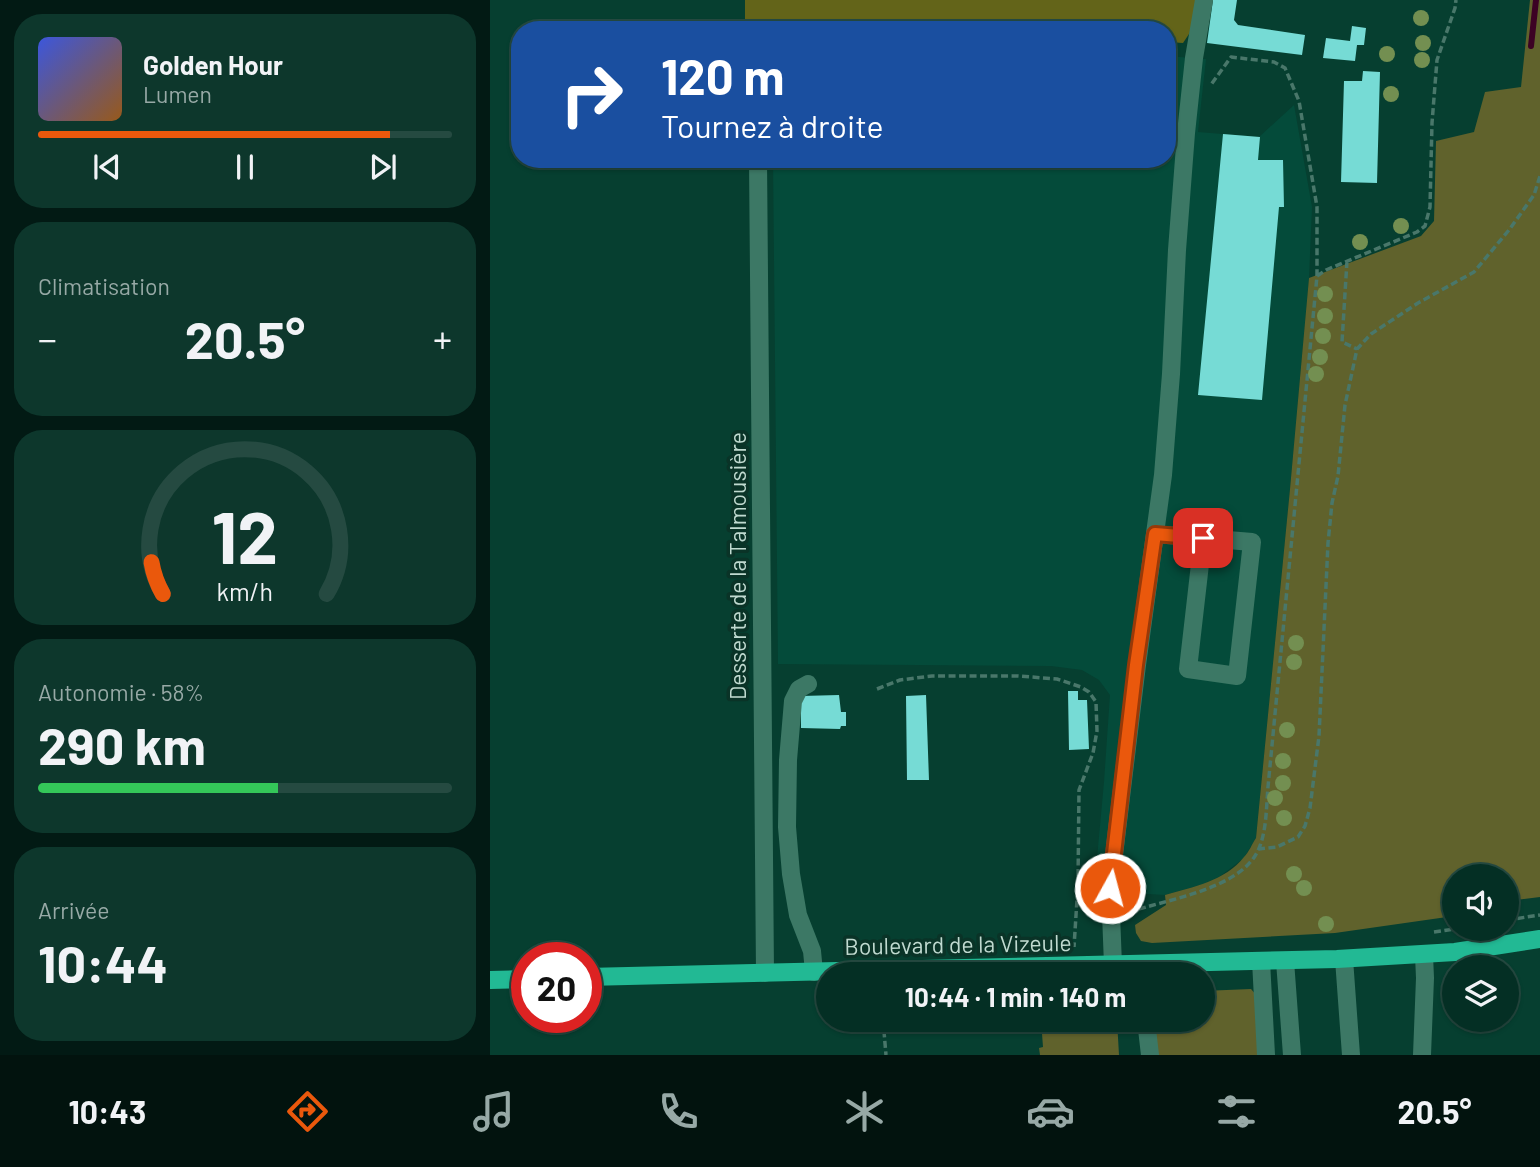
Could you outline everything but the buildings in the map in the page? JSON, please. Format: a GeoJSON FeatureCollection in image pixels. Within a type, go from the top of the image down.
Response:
{"type":"FeatureCollection","features":[{"type":"Feature","properties":{"kind":"main road","name":"Boulevard de la Vizeule"},"geometry":{"type":"LineString","coordinates":[[1215,964],[1424,955],[1540,939]]}},
{"type":"Feature","properties":{"kind":"main road","name":"Boulevard de la Vizeule"},"geometry":{"type":"LineString","coordinates":[[602,977],[814,972]]}},
{"type":"Feature","properties":{"kind":"main road"},"geometry":{"type":"LineString","coordinates":[[490,980],[511,979]]}},
{"type":"Feature","properties":{"kind":"street"},"geometry":{"type":"LineString","coordinates":[[1112,962],[1110,888],[1136,665],[1163,475],[1178,237],[1191,90],[1205,0]]}},
{"type":"Feature","properties":{"kind":"street","name":"Desserte de la Talmousière"},"geometry":{"type":"LineString","coordinates":[[758,168],[765,973]]}},
{"type":"Feature","properties":{"kind":"street"},"geometry":{"type":"LineString","coordinates":[[1155,534],[1252,542],[1237,676],[1188,670],[1203,538]]}},
{"type":"Feature","properties":{"kind":"street"},"geometry":{"type":"LineString","coordinates":[[808,684],[799,689],[793,701],[788,760],[787,827],[798,915],[812,951],[814,972]]}},
{"type":"Feature","properties":{"kind":"street"},"geometry":{"type":"LineString","coordinates":[[1422,1055],[1424,955]]}},
{"type":"Feature","properties":{"kind":"street"},"geometry":{"type":"LineString","coordinates":[[1344,959],[1351,1055]]}},
{"type":"Feature","properties":{"kind":"street"},"geometry":{"type":"LineString","coordinates":[[1261,961],[1266,1055]]}},
{"type":"Feature","properties":{"kind":"street"},"geometry":{"type":"LineString","coordinates":[[1285,961],[1293,1055]]}},
{"type":"Feature","properties":{"kind":"street"},"geometry":{"type":"LineString","coordinates":[[1147,1032],[1150,1055]]}},
{"type":"Feature","properties":{"kind":"path"},"geometry":{"type":"LineString","coordinates":[[1317,276],[1425,226],[1430,207],[1437,60],[1456,0]]}},
{"type":"Feature","properties":{"kind":"path"},"geometry":{"type":"LineString","coordinates":[[1110,917],[1200,891],[1220,883],[1247,866],[1258,849],[1269,787],[1317,276],[1317,207],[1299,101],[1285,68],[1274,62],[1231,57],[1209,87],[1191,90]]}},
{"type":"Feature","properties":{"kind":"path"},"geometry":{"type":"LineString","coordinates":[[1258,849],[1277,847],[1298,837],[1305,826],[1310,808],[1319,736],[1332,503],[1338,476],[1345,405],[1357,349],[1371,334],[1418,303],[1474,272],[1534,195],[1540,176]]}},
{"type":"Feature","properties":{"kind":"path"},"geometry":{"type":"LineString","coordinates":[[1347,261],[1342,342],[1357,349]]}},
{"type":"Feature","properties":{"kind":"path"},"geometry":{"type":"LineString","coordinates":[[877,689],[900,680],[932,676],[1018,676],[1057,679],[1089,692],[1096,702],[1097,732],[1093,753],[1079,790],[1078,884],[1073,962]]}},
{"type":"Feature","properties":{"kind":"path"},"geometry":{"type":"LineString","coordinates":[[1519,918],[1540,915]]}},
{"type":"Feature","properties":{"kind":"path"},"geometry":{"type":"LineString","coordinates":[[884,1032],[886,1055]]}},
{"type":"Feature","properties":{"kind":"shaded area"},"geometry":{"type":"Polygon","coordinates":[[[745,0],[1198,0],[1191,31],[1183,43],[1176,43],[1176,21],[745,21],[745,0]]]}},
{"type":"Feature","properties":{"kind":"shaded area"},"geometry":{"type":"Polygon","coordinates":[[[1530,0],[1540,0],[1540,897],[1519,900],[1519,864],[1442,864],[1442,918],[1335,933],[1152,943],[1141,941],[1135,925],[1166,905],[1165,895],[1208,882],[1228,872],[1246,855],[1256,838],[1309,278],[1421,236],[1434,221],[1436,141],[1474,132],[1485,92],[1521,87],[1530,0]]]}},
{"type":"Feature","properties":{"kind":"shaded area"},"geometry":{"type":"Polygon","coordinates":[[[1176,57],[1206,59],[1198,132],[1259,137],[1294,105],[1312,207],[1309,278],[1256,838],[1244,858],[1219,877],[1165,895],[1094,891],[1110,695],[1099,680],[1082,670],[1051,666],[778,664],[773,168],[1176,168],[1176,57]]]}},
{"type":"Feature","properties":{"kind":"shaded area"},"geometry":{"type":"Polygon","coordinates":[[[1251,989],[1257,996],[1261,1055],[1154,1055],[1151,1032],[1215,1032],[1215,990],[1251,989]]]}},
{"type":"Feature","properties":{"kind":"shaded area"},"geometry":{"type":"Polygon","coordinates":[[[1042,1032],[1118,1032],[1119,1055],[1040,1055],[1039,1048],[1043,1047],[1042,1032]]]}},
{"type":"Feature","properties":{"kind":"waterway"},"geometry":{"type":"LineString","coordinates":[[1531,46],[1536,0]]}},
{"type":"Feature","properties":{"kind":"route"},"geometry":{"type":"LineString","coordinates":[[1110,888],[1136,665],[1155,534],[1203,538]]}}]}
